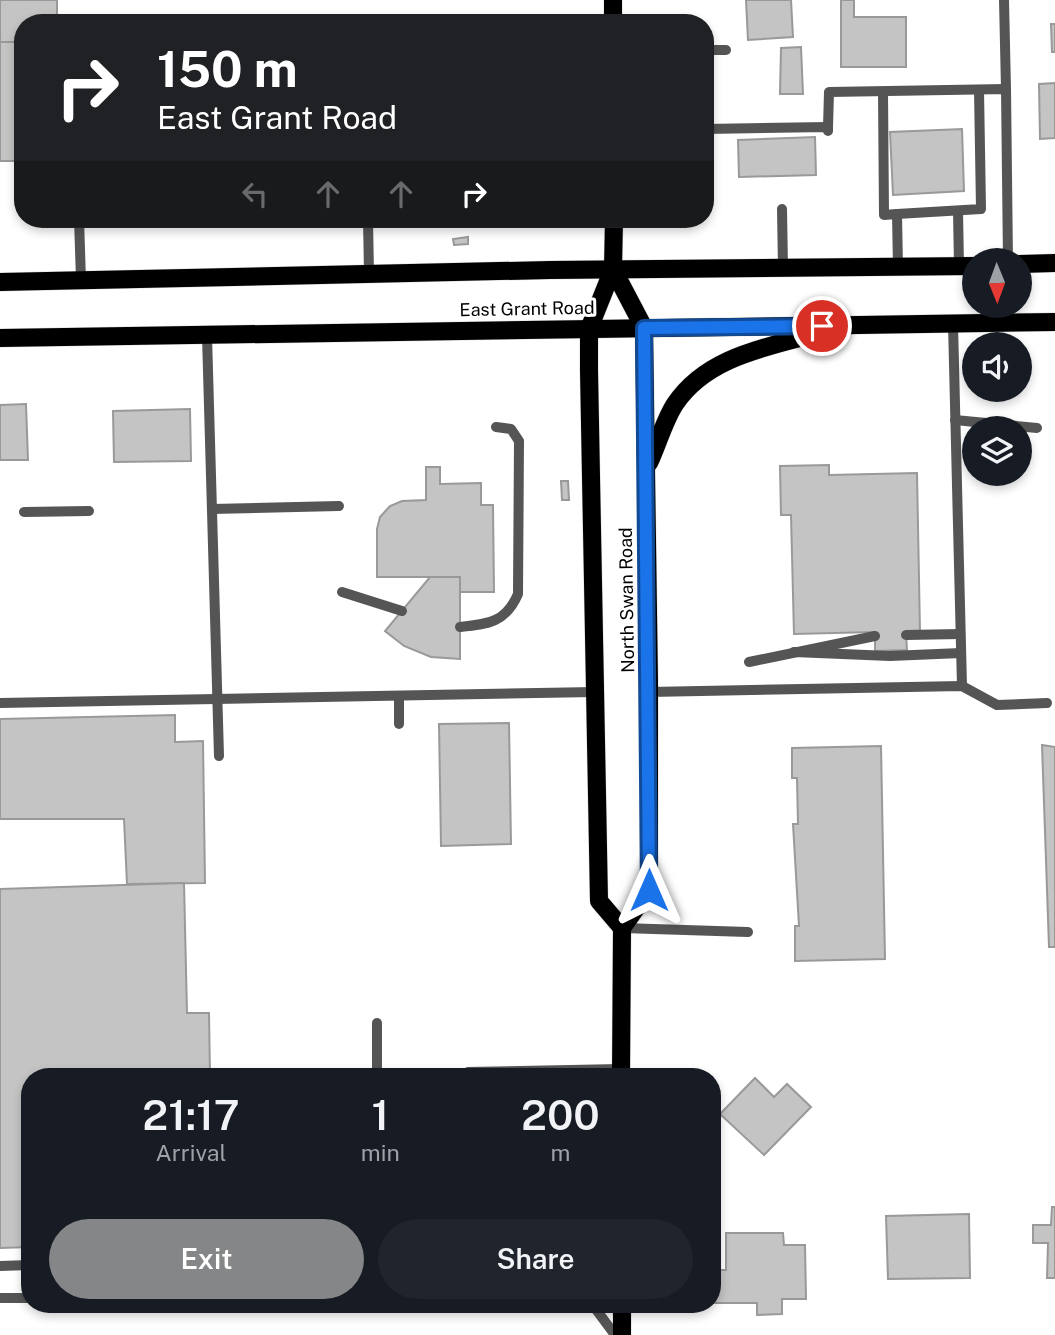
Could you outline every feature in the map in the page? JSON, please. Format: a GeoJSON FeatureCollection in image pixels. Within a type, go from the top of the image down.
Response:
{"type":"FeatureCollection","features":[{"type":"Feature","properties":{"kind":"main road","name":"North Swan Road"},"geometry":{"type":"LineString","coordinates":[[613,269],[644,328],[646,469],[649,890],[622,928],[599,901],[589,329],[613,269],[614,228]]}},
{"type":"Feature","properties":{"kind":"main road"},"geometry":{"type":"LineString","coordinates":[[1032,264],[1055,264]]}},
{"type":"Feature","properties":{"kind":"main road"},"geometry":{"type":"LineString","coordinates":[[0,282],[613,269],[962,266]]}},
{"type":"Feature","properties":{"kind":"main road","name":"East Grant Road"},"geometry":{"type":"LineString","coordinates":[[0,338],[1055,322]]}},
{"type":"Feature","properties":{"kind":"main road"},"geometry":{"type":"LineString","coordinates":[[646,469],[676,404],[714,366],[743,354],[847,325]]}},
{"type":"Feature","properties":{"kind":"main road"},"geometry":{"type":"LineString","coordinates":[[621,1068],[622,928]]}},
{"type":"Feature","properties":{"kind":"main road"},"geometry":{"type":"LineString","coordinates":[[622,1313],[622,1335]]}},
{"type":"Feature","properties":{"kind":"lane"},"geometry":{"type":"LineString","coordinates":[[1004,0],[1008,248]]}},
{"type":"Feature","properties":{"kind":"lane"},"geometry":{"type":"LineString","coordinates":[[714,50],[726,50]]}},
{"type":"Feature","properties":{"kind":"lane"},"geometry":{"type":"LineString","coordinates":[[714,130],[828,131],[829,92],[1006,89]]}},
{"type":"Feature","properties":{"kind":"lane"},"geometry":{"type":"LineString","coordinates":[[883,92],[884,215],[981,209],[979,90]]}},
{"type":"Feature","properties":{"kind":"lane"},"geometry":{"type":"LineString","coordinates":[[782,209],[783,268]]}},
{"type":"Feature","properties":{"kind":"lane"},"geometry":{"type":"LineString","coordinates":[[958,211],[964,248]]}},
{"type":"Feature","properties":{"kind":"lane"},"geometry":{"type":"LineString","coordinates":[[897,214],[898,267]]}},
{"type":"Feature","properties":{"kind":"lane"},"geometry":{"type":"LineString","coordinates":[[79,228],[81,281]]}},
{"type":"Feature","properties":{"kind":"lane"},"geometry":{"type":"LineString","coordinates":[[368,228],[369,274]]}},
{"type":"Feature","properties":{"kind":"lane"},"geometry":{"type":"LineString","coordinates":[[953,324],[962,686]]}},
{"type":"Feature","properties":{"kind":"lane"},"geometry":{"type":"LineString","coordinates":[[207,336],[219,756]]}},
{"type":"Feature","properties":{"kind":"lane"},"geometry":{"type":"LineString","coordinates":[[955,420],[1037,428]]}},
{"type":"Feature","properties":{"kind":"lane"},"geometry":{"type":"LineString","coordinates":[[460,627],[484,625],[510,612],[518,594],[519,441],[512,429],[496,427]]}},
{"type":"Feature","properties":{"kind":"lane"},"geometry":{"type":"LineString","coordinates":[[212,509],[339,506]]}},
{"type":"Feature","properties":{"kind":"lane"},"geometry":{"type":"LineString","coordinates":[[24,512],[89,511]]}},
{"type":"Feature","properties":{"kind":"lane"},"geometry":{"type":"LineString","coordinates":[[342,592],[401,611]]}},
{"type":"Feature","properties":{"kind":"lane"},"geometry":{"type":"LineString","coordinates":[[906,635],[960,634]]}},
{"type":"Feature","properties":{"kind":"lane"},"geometry":{"type":"LineString","coordinates":[[750,662],[875,636]]}},
{"type":"Feature","properties":{"kind":"lane"},"geometry":{"type":"LineString","coordinates":[[794,652],[890,656],[961,653]]}},
{"type":"Feature","properties":{"kind":"lane"},"geometry":{"type":"LineString","coordinates":[[649,692],[962,686],[997,705],[1047,703]]}},
{"type":"Feature","properties":{"kind":"lane"},"geometry":{"type":"LineString","coordinates":[[0,703],[595,692]]}},
{"type":"Feature","properties":{"kind":"lane"},"geometry":{"type":"LineString","coordinates":[[398,696],[399,724]]}},
{"type":"Feature","properties":{"kind":"lane"},"geometry":{"type":"LineString","coordinates":[[622,928],[748,932]]}},
{"type":"Feature","properties":{"kind":"lane"},"geometry":{"type":"LineString","coordinates":[[377,1023],[377,1068]]}},
{"type":"Feature","properties":{"kind":"lane"},"geometry":{"type":"LineString","coordinates":[[0,1266],[21,1265]]}},
{"type":"Feature","properties":{"kind":"lane"},"geometry":{"type":"LineString","coordinates":[[0,1298],[21,1298]]}},
{"type":"Feature","properties":{"kind":"lane"},"geometry":{"type":"LineString","coordinates":[[599,1313],[615,1335]]}},
{"type":"Feature","properties":{"kind":"building"},"geometry":{"type":"Polygon","coordinates":[[[0,0],[57,0],[57,14],[14,14],[14,42],[0,42],[0,0]]]}},
{"type":"Feature","properties":{"kind":"building"},"geometry":{"type":"Polygon","coordinates":[[[746,0],[791,0],[793,37],[748,40],[746,0]]]}},
{"type":"Feature","properties":{"kind":"building"},"geometry":{"type":"Polygon","coordinates":[[[841,0],[854,0],[854,17],[906,17],[906,67],[841,67],[841,0]]]}},
{"type":"Feature","properties":{"kind":"building"},"geometry":{"type":"Polygon","coordinates":[[[1051,24],[1055,24],[1055,52],[1052,52],[1051,24]]]}},
{"type":"Feature","properties":{"kind":"building"},"geometry":{"type":"Polygon","coordinates":[[[0,42],[14,42],[14,161],[0,161],[0,42]]]}},
{"type":"Feature","properties":{"kind":"building"},"geometry":{"type":"Polygon","coordinates":[[[801,47],[803,94],[780,94],[781,48],[801,47]]]}},
{"type":"Feature","properties":{"kind":"building"},"geometry":{"type":"Polygon","coordinates":[[[1055,83],[1055,138],[1040,139],[1039,84],[1055,83]]]}},
{"type":"Feature","properties":{"kind":"building"},"geometry":{"type":"Polygon","coordinates":[[[962,129],[964,191],[893,195],[890,132],[962,129]]]}},
{"type":"Feature","properties":{"kind":"building"},"geometry":{"type":"Polygon","coordinates":[[[815,137],[816,175],[739,177],[738,140],[815,137]]]}},
{"type":"Feature","properties":{"kind":"building"},"geometry":{"type":"Polygon","coordinates":[[[468,237],[468,244],[454,245],[453,239],[468,237]]]}},
{"type":"Feature","properties":{"kind":"building"},"geometry":{"type":"Polygon","coordinates":[[[26,404],[28,460],[0,460],[0,405],[26,404]]]}},
{"type":"Feature","properties":{"kind":"building"},"geometry":{"type":"Polygon","coordinates":[[[190,409],[191,461],[114,462],[113,411],[190,409]]]}},
{"type":"Feature","properties":{"kind":"building"},"geometry":{"type":"Polygon","coordinates":[[[829,465],[829,475],[917,473],[920,632],[906,632],[907,650],[875,651],[875,632],[794,634],[791,515],[781,515],[780,466],[829,465]]]}},
{"type":"Feature","properties":{"kind":"building"},"geometry":{"type":"Polygon","coordinates":[[[426,467],[440,467],[440,484],[481,483],[481,505],[493,505],[494,592],[460,592],[460,577],[377,577],[377,529],[380,517],[390,506],[402,501],[426,500],[426,467]]]}},
{"type":"Feature","properties":{"kind":"building"},"geometry":{"type":"Polygon","coordinates":[[[561,481],[568,481],[569,500],[562,500],[561,481]]]}},
{"type":"Feature","properties":{"kind":"building"},"geometry":{"type":"Polygon","coordinates":[[[430,577],[460,577],[460,659],[431,657],[404,646],[385,631],[430,577]]]}},
{"type":"Feature","properties":{"kind":"building"},"geometry":{"type":"Polygon","coordinates":[[[175,715],[175,742],[203,741],[205,883],[127,884],[124,819],[0,819],[0,719],[175,715]]]}},
{"type":"Feature","properties":{"kind":"building"},"geometry":{"type":"Polygon","coordinates":[[[509,723],[511,844],[441,846],[439,724],[509,723]]]}},
{"type":"Feature","properties":{"kind":"building"},"geometry":{"type":"Polygon","coordinates":[[[1042,745],[1055,747],[1055,947],[1049,947],[1042,745]]]}},
{"type":"Feature","properties":{"kind":"building"},"geometry":{"type":"Polygon","coordinates":[[[881,746],[885,959],[795,961],[795,926],[799,926],[793,824],[798,824],[797,778],[792,778],[792,748],[881,746]]]}},
{"type":"Feature","properties":{"kind":"building"},"geometry":{"type":"Polygon","coordinates":[[[184,883],[187,1013],[209,1013],[210,1068],[21,1068],[21,1247],[0,1248],[0,889],[184,883]]]}},
{"type":"Feature","properties":{"kind":"building"},"geometry":{"type":"Polygon","coordinates":[[[755,1078],[774,1097],[787,1084],[811,1107],[764,1155],[721,1113],[755,1078]]]}},
{"type":"Feature","properties":{"kind":"building"},"geometry":{"type":"Polygon","coordinates":[[[1052,1207],[1055,1207],[1055,1278],[1047,1278],[1048,1243],[1033,1243],[1033,1225],[1051,1225],[1052,1207]]]}},
{"type":"Feature","properties":{"kind":"building"},"geometry":{"type":"Polygon","coordinates":[[[969,1214],[970,1278],[888,1279],[886,1216],[969,1214]]]}},
{"type":"Feature","properties":{"kind":"building"},"geometry":{"type":"Polygon","coordinates":[[[726,1233],[783,1233],[784,1245],[805,1245],[806,1299],[782,1299],[782,1314],[757,1315],[757,1303],[721,1303],[721,1270],[726,1270],[726,1233]]]}},
{"type":"Feature","properties":{"kind":"route"},"geometry":{"type":"LineString","coordinates":[[649,890],[644,328],[822,326]]}}]}
